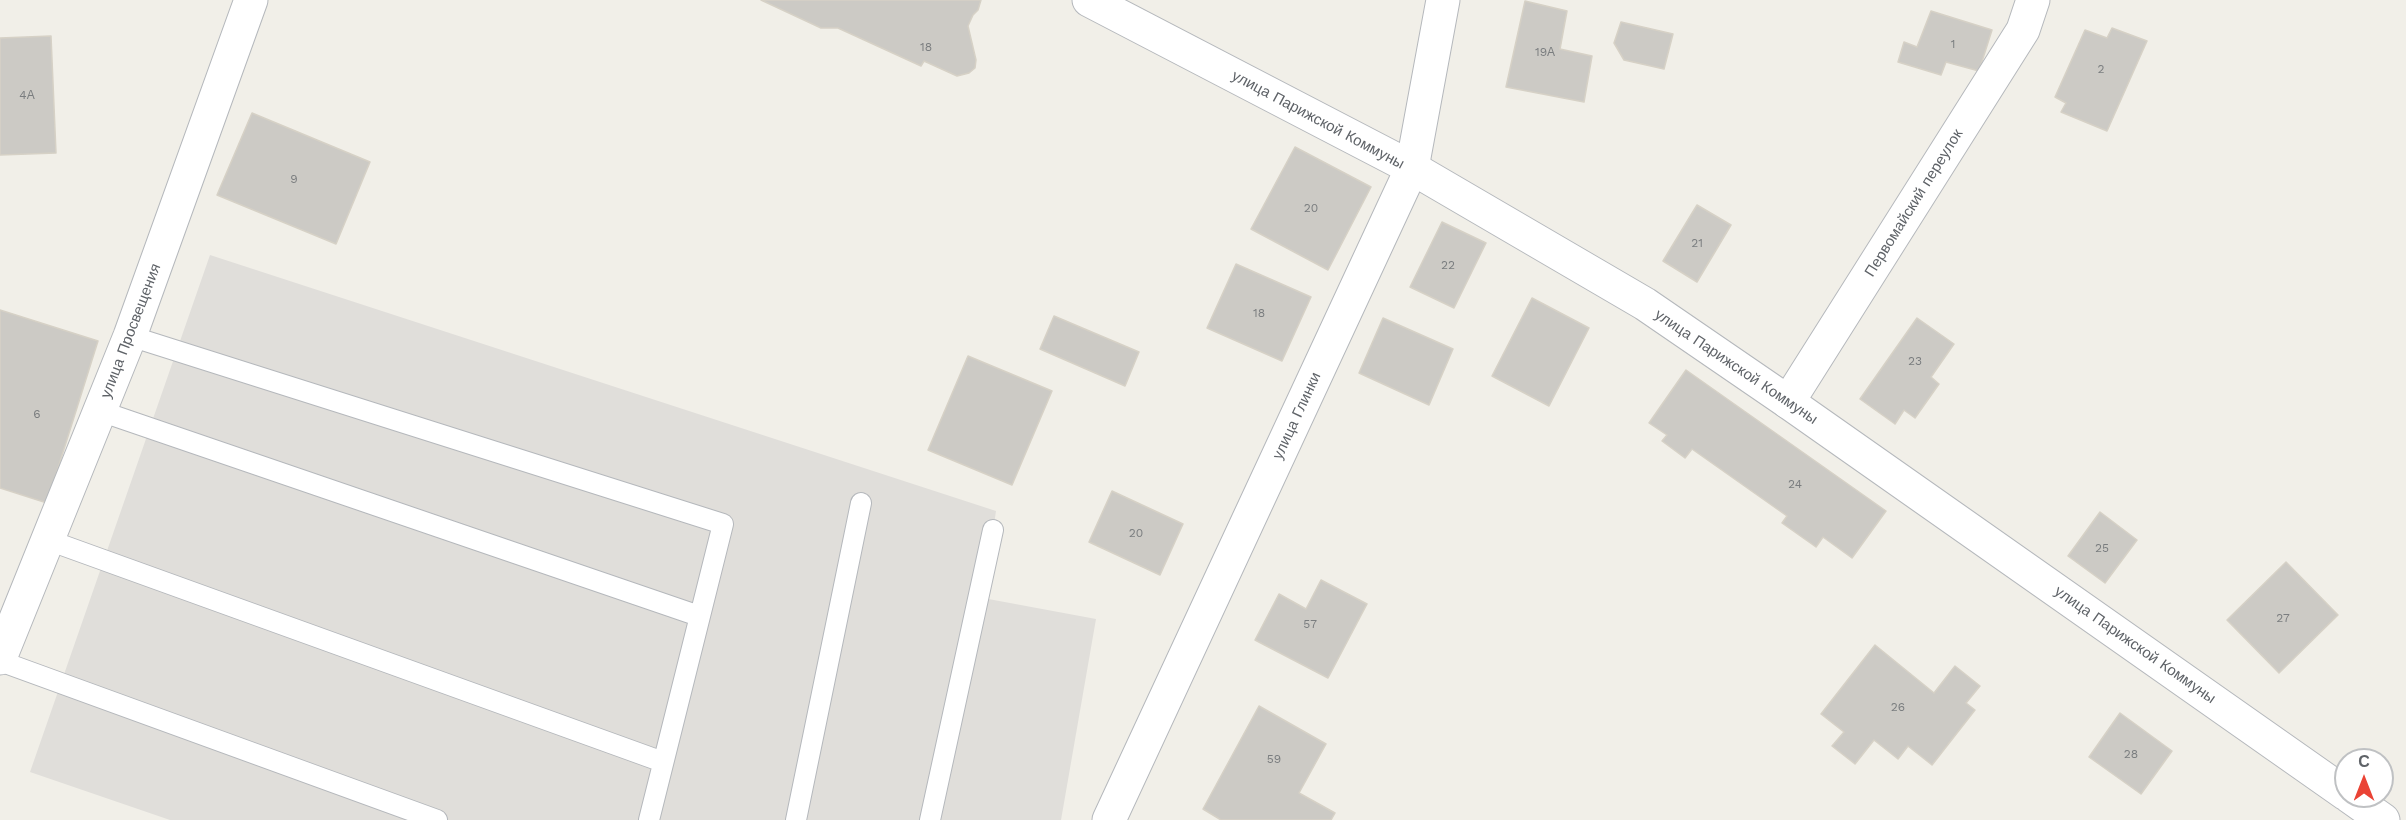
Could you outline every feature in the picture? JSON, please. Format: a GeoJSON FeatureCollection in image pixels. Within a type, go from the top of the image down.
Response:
{"type":"FeatureCollection","features":[{"type":"Feature","properties":{"kind":"street","name":"улица Просвещения"},"geometry":{"type":"LineString","coordinates":[[0,659],[130,336],[251,0]]}},
{"type":"Feature","properties":{"kind":"street","name":"улица Парижской Коммуны"},"geometry":{"type":"LineString","coordinates":[[1089,0],[1412,168],[1645,304],[2334,786]]}},
{"type":"Feature","properties":{"kind":"street","name":"улица Глинки"},"geometry":{"type":"LineString","coordinates":[[1110,820],[1412,168],[1443,0]]}},
{"type":"Feature","properties":{"kind":"street","name":"Первомайский переулок"},"geometry":{"type":"LineString","coordinates":[[1788,402],[2023,30],[2033,0]]}},
{"type":"Feature","properties":{"kind":"street","name":"улица Парижской Коммуны"},"geometry":{"type":"LineString","coordinates":[[2366,808],[2383,820]]}},
{"type":"Feature","properties":{"kind":"lane"},"geometry":{"type":"LineString","coordinates":[[130,336],[723,524],[649,820]]}},
{"type":"Feature","properties":{"kind":"lane"},"geometry":{"type":"LineString","coordinates":[[100,411],[699,616]]}},
{"type":"Feature","properties":{"kind":"lane"},"geometry":{"type":"LineString","coordinates":[[796,820],[861,503]]}},
{"type":"Feature","properties":{"kind":"lane"},"geometry":{"type":"LineString","coordinates":[[930,820],[993,530]]}},
{"type":"Feature","properties":{"kind":"lane"},"geometry":{"type":"LineString","coordinates":[[48,540],[663,762]]}},
{"type":"Feature","properties":{"kind":"lane"},"geometry":{"type":"LineString","coordinates":[[0,659],[437,820]]}},
{"type":"Feature","properties":{"kind":"shaded area"},"geometry":{"type":"Polygon","coordinates":[[[210,255],[996,511],[983,598],[1096,619],[1061,820],[170,820],[30,772],[210,255]]]}},
{"type":"Feature","properties":{"kind":"building"},"geometry":{"type":"Polygon","coordinates":[[[761,0],[981,0],[968,26],[976,60],[975,68],[969,73],[957,76],[924,61],[921,66],[838,28],[821,28],[761,0]]]}},
{"type":"Feature","properties":{"kind":"building"},"geometry":{"type":"Polygon","coordinates":[[[1525,1],[1567,11],[1560,49],[1592,56],[1584,102],[1506,87],[1525,1]]]}},
{"type":"Feature","properties":{"kind":"building"},"geometry":{"type":"Polygon","coordinates":[[[1931,11],[1992,30],[1979,71],[1946,62],[1941,75],[1898,62],[1904,42],[1917,47],[1931,11]]]}},
{"type":"Feature","properties":{"kind":"building"},"geometry":{"type":"Polygon","coordinates":[[[1621,22],[1673,34],[1664,69],[1624,60],[1614,43],[1621,22]]]}},
{"type":"Feature","properties":{"kind":"building"},"geometry":{"type":"Polygon","coordinates":[[[2112,28],[2147,41],[2107,131],[2061,112],[2066,103],[2055,97],[2085,30],[2107,38],[2112,28]]]}},
{"type":"Feature","properties":{"kind":"building"},"geometry":{"type":"Polygon","coordinates":[[[51,36],[56,153],[0,155],[0,38],[51,36]]]}},
{"type":"Feature","properties":{"kind":"building"},"geometry":{"type":"Polygon","coordinates":[[[252,113],[370,162],[336,244],[217,195],[252,113]]]}},
{"type":"Feature","properties":{"kind":"building"},"geometry":{"type":"Polygon","coordinates":[[[1295,147],[1371,187],[1328,270],[1251,229],[1295,147]]]}},
{"type":"Feature","properties":{"kind":"building"},"geometry":{"type":"Polygon","coordinates":[[[1697,205],[1731,225],[1697,282],[1663,261],[1697,205]]]}},
{"type":"Feature","properties":{"kind":"building"},"geometry":{"type":"Polygon","coordinates":[[[1442,222],[1486,243],[1454,308],[1410,287],[1442,222]]]}},
{"type":"Feature","properties":{"kind":"building"},"geometry":{"type":"Polygon","coordinates":[[[1236,264],[1311,297],[1282,361],[1207,328],[1236,264]]]}},
{"type":"Feature","properties":{"kind":"building"},"geometry":{"type":"Polygon","coordinates":[[[1532,298],[1589,328],[1549,406],[1492,376],[1532,298]]]}},
{"type":"Feature","properties":{"kind":"building"},"geometry":{"type":"Polygon","coordinates":[[[0,310],[98,341],[47,503],[0,488],[0,310]]]}},
{"type":"Feature","properties":{"kind":"building"},"geometry":{"type":"Polygon","coordinates":[[[1054,316],[1139,352],[1125,386],[1040,349],[1054,316]]]}},
{"type":"Feature","properties":{"kind":"building"},"geometry":{"type":"Polygon","coordinates":[[[1383,318],[1453,349],[1429,405],[1359,373],[1383,318]]]}},
{"type":"Feature","properties":{"kind":"building"},"geometry":{"type":"Polygon","coordinates":[[[1917,318],[1954,344],[1931,377],[1939,384],[1915,418],[1904,410],[1895,424],[1860,399],[1917,318]]]}},
{"type":"Feature","properties":{"kind":"building"},"geometry":{"type":"Polygon","coordinates":[[[968,356],[1052,391],[1012,485],[928,450],[968,356]]]}},
{"type":"Feature","properties":{"kind":"building"},"geometry":{"type":"Polygon","coordinates":[[[1686,370],[1886,511],[1852,558],[1823,537],[1816,547],[1782,523],[1787,516],[1692,449],[1685,458],[1662,441],[1667,435],[1649,423],[1686,370]]]}},
{"type":"Feature","properties":{"kind":"building"},"geometry":{"type":"Polygon","coordinates":[[[1112,491],[1183,524],[1160,575],[1089,542],[1112,491]]]}},
{"type":"Feature","properties":{"kind":"building"},"geometry":{"type":"Polygon","coordinates":[[[2100,512],[2137,540],[2105,583],[2068,556],[2100,512]]]}},
{"type":"Feature","properties":{"kind":"building"},"geometry":{"type":"Polygon","coordinates":[[[2286,562],[2338,615],[2279,673],[2227,620],[2286,562]]]}},
{"type":"Feature","properties":{"kind":"building"},"geometry":{"type":"Polygon","coordinates":[[[1321,580],[1367,604],[1328,678],[1255,640],[1279,594],[1306,609],[1321,580]]]}},
{"type":"Feature","properties":{"kind":"building"},"geometry":{"type":"Polygon","coordinates":[[[1875,645],[1934,693],[1955,666],[1980,686],[1966,703],[1975,710],[1932,765],[1908,746],[1898,759],[1874,740],[1855,764],[1832,746],[1844,732],[1821,714],[1875,645]]]}},
{"type":"Feature","properties":{"kind":"building"},"geometry":{"type":"Polygon","coordinates":[[[1259,706],[1326,744],[1299,793],[1335,813],[1331,820],[1221,820],[1203,809],[1259,706]]]}},
{"type":"Feature","properties":{"kind":"building"},"geometry":{"type":"Polygon","coordinates":[[[2120,713],[2172,751],[2141,794],[2089,757],[2120,713]]]}}]}
